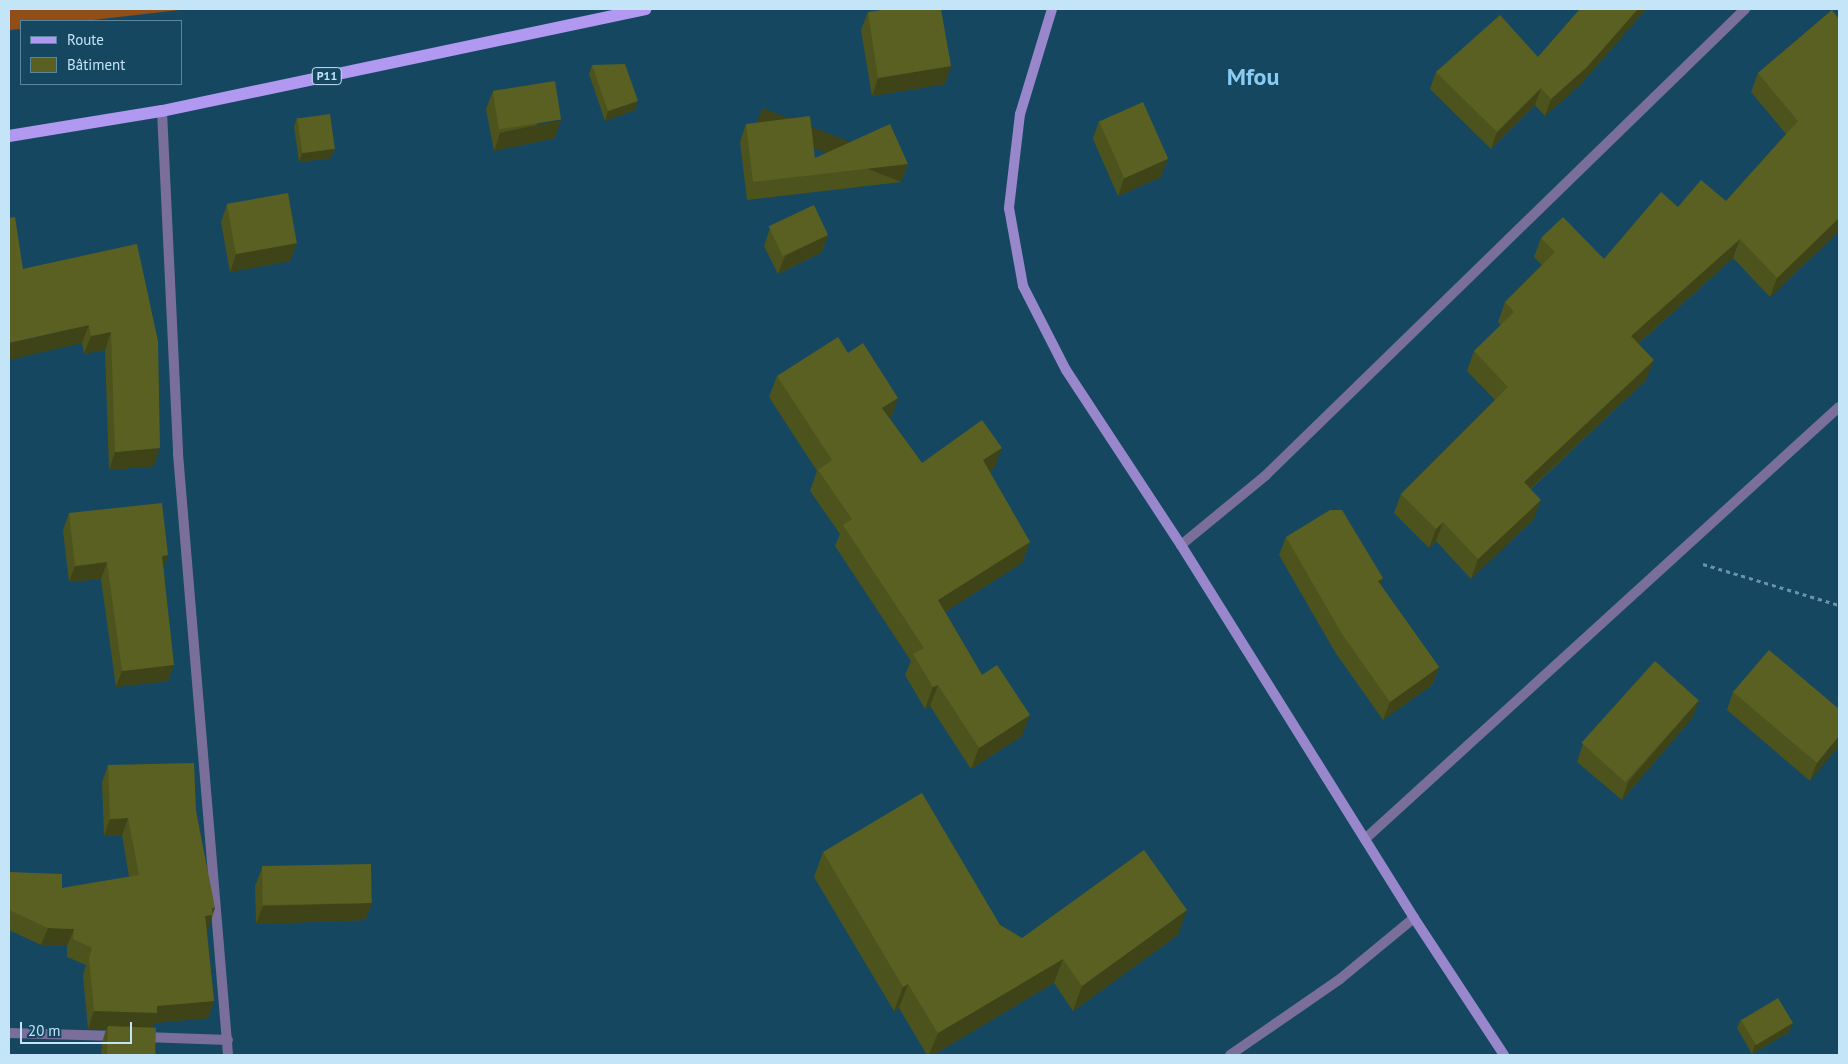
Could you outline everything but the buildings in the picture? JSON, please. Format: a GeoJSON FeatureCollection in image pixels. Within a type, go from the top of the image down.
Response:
{"type":"FeatureCollection","features":[{"type":"Feature","properties":{"kind":"main road","name":"P11"},"geometry":{"type":"LineString","coordinates":[[9,136],[162,111],[645,9]]}},
{"type":"Feature","properties":{"kind":"main road"},"geometry":{"type":"LineString","coordinates":[[1052,9],[1020,114],[1009,208],[1023,286],[1066,370],[1180,545],[1414,918],[1504,1055]]}},
{"type":"Feature","properties":{"kind":"street"},"geometry":{"type":"LineString","coordinates":[[1180,545],[1265,476],[1744,9]]}},
{"type":"Feature","properties":{"kind":"street"},"geometry":{"type":"LineString","coordinates":[[162,111],[178,454],[228,1055]]}},
{"type":"Feature","properties":{"kind":"street"},"geometry":{"type":"LineString","coordinates":[[1365,840],[1839,407]]}},
{"type":"Feature","properties":{"kind":"street"},"geometry":{"type":"LineString","coordinates":[[1230,1055],[1340,979],[1414,918]]}},
{"type":"Feature","properties":{"kind":"street"},"geometry":{"type":"LineString","coordinates":[[9,1033],[228,1040]]}},
{"type":"Feature","properties":{"kind":"path"},"geometry":{"type":"LineString","coordinates":[[1679,555],[1748,580],[1839,605]]}},
{"type":"Feature","properties":{"kind":"shaded area"},"geometry":{"type":"Polygon","coordinates":[[[9,9],[188,9],[93,20],[20,20],[20,29],[9,30],[9,9]]]}},
{"type":"Feature","properties":{"kind":"district","name":"Mfou"},"geometry":{"type":"Point","coordinates":[1253,77]}}]}
